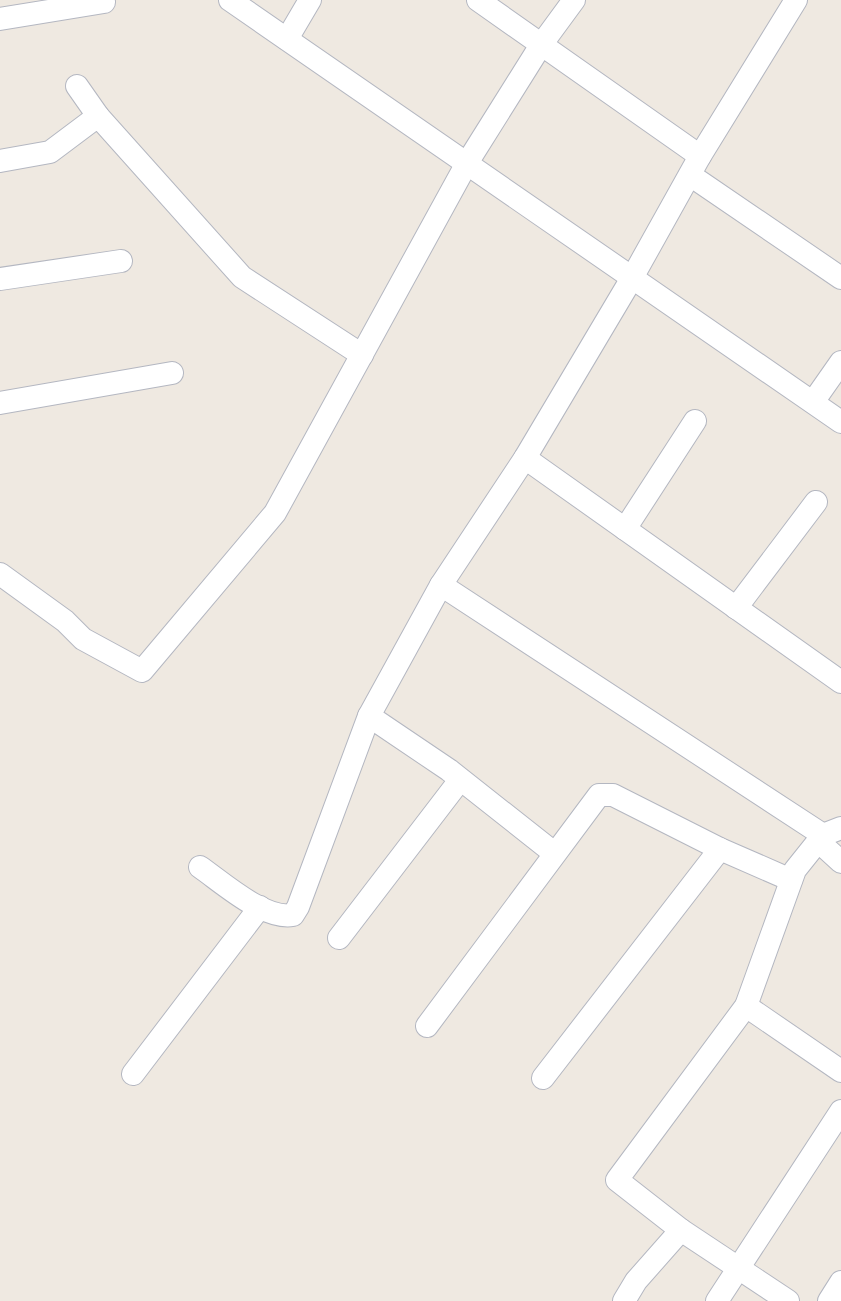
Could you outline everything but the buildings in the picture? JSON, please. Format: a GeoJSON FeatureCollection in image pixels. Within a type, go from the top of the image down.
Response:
{"type":"FeatureCollection","features":[{"type":"Feature","properties":{"kind":"street"},"geometry":{"type":"LineString","coordinates":[[230,0],[841,422]]}},
{"type":"Feature","properties":{"kind":"street"},"geometry":{"type":"LineString","coordinates":[[287,39],[310,0]]}},
{"type":"Feature","properties":{"kind":"street"},"geometry":{"type":"LineString","coordinates":[[478,0],[541,46],[841,278]]}},
{"type":"Feature","properties":{"kind":"street"},"geometry":{"type":"LineString","coordinates":[[0,574],[65,621],[83,639],[142,671],[275,513],[467,163],[541,46],[574,0]]}},
{"type":"Feature","properties":{"kind":"street"},"geometry":{"type":"LineString","coordinates":[[200,867],[269,912],[284,916],[292,915],[298,907],[369,716],[441,584],[525,458],[632,278],[695,166],[796,0]]}},
{"type":"Feature","properties":{"kind":"street"},"geometry":{"type":"LineString","coordinates":[[0,19],[104,2]]}},
{"type":"Feature","properties":{"kind":"street"},"geometry":{"type":"LineString","coordinates":[[77,86],[98,116],[242,276],[362,355]]}},
{"type":"Feature","properties":{"kind":"street"},"geometry":{"type":"LineString","coordinates":[[0,161],[50,152],[98,116]]}},
{"type":"Feature","properties":{"kind":"street"},"geometry":{"type":"LineString","coordinates":[[0,279],[121,261]]}},
{"type":"Feature","properties":{"kind":"street"},"geometry":{"type":"LineString","coordinates":[[813,402],[841,362]]}},
{"type":"Feature","properties":{"kind":"street"},"geometry":{"type":"LineString","coordinates":[[0,403],[172,373]]}},
{"type":"Feature","properties":{"kind":"street"},"geometry":{"type":"LineString","coordinates":[[625,529],[695,420]]}},
{"type":"Feature","properties":{"kind":"street"},"geometry":{"type":"LineString","coordinates":[[525,458],[736,608],[838,673]]}},
{"type":"Feature","properties":{"kind":"street"},"geometry":{"type":"LineString","coordinates":[[736,608],[816,502]]}},
{"type":"Feature","properties":{"kind":"street"},"geometry":{"type":"LineString","coordinates":[[441,584],[827,835],[841,862]]}},
{"type":"Feature","properties":{"kind":"street"},"geometry":{"type":"LineString","coordinates":[[369,716],[460,780],[554,853]]}},
{"type":"Feature","properties":{"kind":"street"},"geometry":{"type":"LineString","coordinates":[[339,938],[460,780]]}},
{"type":"Feature","properties":{"kind":"street"},"geometry":{"type":"LineString","coordinates":[[427,1026],[599,795],[613,795],[720,849],[791,880]]}},
{"type":"Feature","properties":{"kind":"street"},"geometry":{"type":"LineString","coordinates":[[788,1301],[681,1230],[617,1180],[746,1006],[795,870],[827,835]]}},
{"type":"Feature","properties":{"kind":"street"},"geometry":{"type":"LineString","coordinates":[[543,1078],[720,849]]}},
{"type":"Feature","properties":{"kind":"street"},"geometry":{"type":"LineString","coordinates":[[133,1074],[260,907]]}},
{"type":"Feature","properties":{"kind":"street"},"geometry":{"type":"LineString","coordinates":[[746,1006],[841,1071]]}},
{"type":"Feature","properties":{"kind":"street"},"geometry":{"type":"LineString","coordinates":[[717,1301],[841,1111]]}},
{"type":"Feature","properties":{"kind":"street"},"geometry":{"type":"LineString","coordinates":[[624,1301],[636,1281],[681,1230]]}},
{"type":"Feature","properties":{"kind":"street"},"geometry":{"type":"LineString","coordinates":[[829,1301],[841,1282]]}}]}
